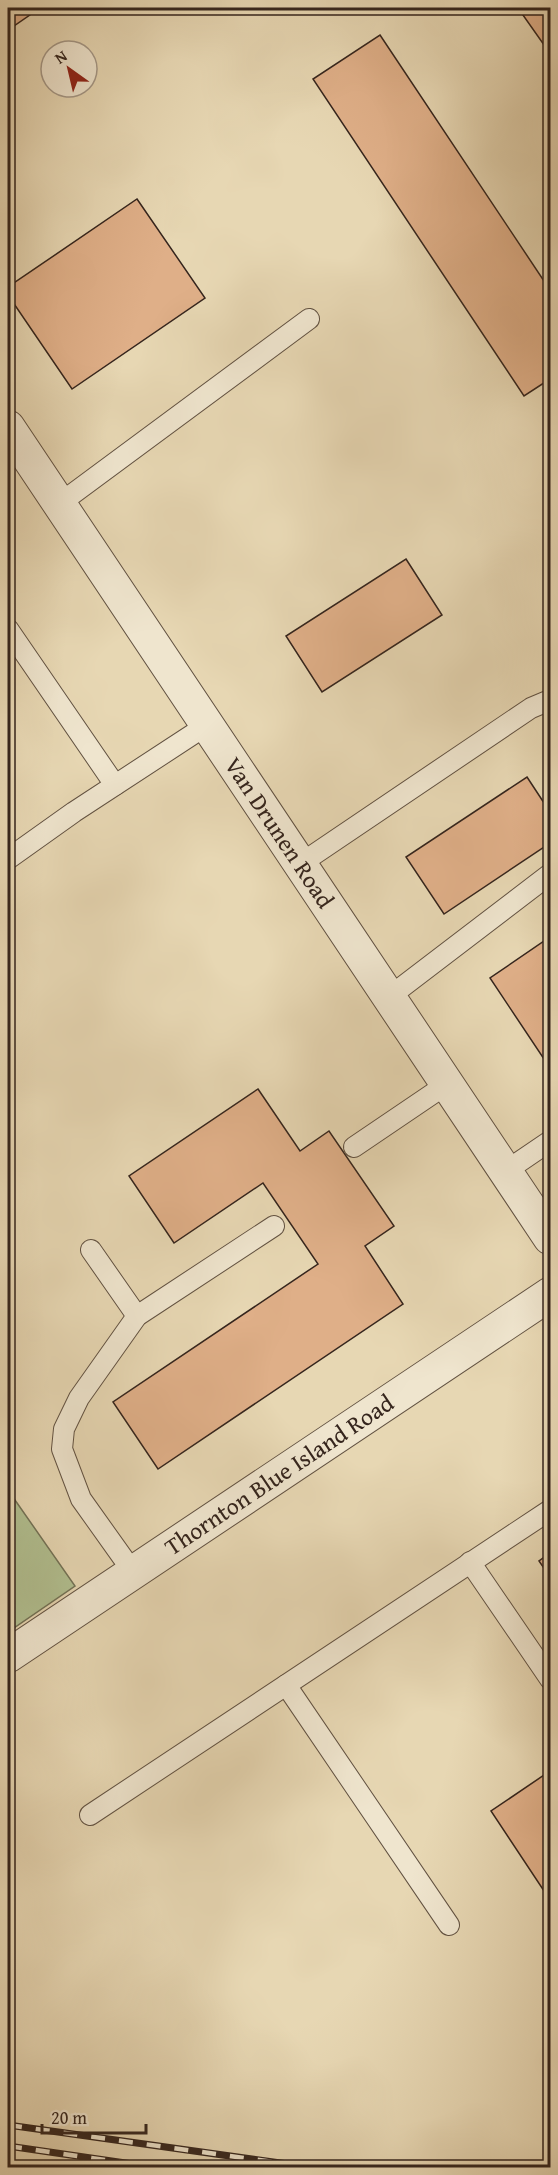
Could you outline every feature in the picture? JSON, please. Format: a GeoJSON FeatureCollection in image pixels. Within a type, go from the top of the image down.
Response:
{"type":"FeatureCollection","features":[{"type":"Feature","properties":{"kind":"street","name":"Van Drunen Road"},"geometry":{"type":"LineString","coordinates":[[8,427],[550,1238]]}},
{"type":"Feature","properties":{"kind":"street","name":"Thornton Blue Island Road"},"geometry":{"type":"LineString","coordinates":[[8,1656],[550,1294]]}},
{"type":"Feature","properties":{"kind":"lane"},"geometry":{"type":"LineString","coordinates":[[59,504],[309,319]]}},
{"type":"Feature","properties":{"kind":"lane"},"geometry":{"type":"LineString","coordinates":[[8,628],[115,785]]}},
{"type":"Feature","properties":{"kind":"lane"},"geometry":{"type":"LineString","coordinates":[[300,864],[531,708],[550,700]]}},
{"type":"Feature","properties":{"kind":"lane"},"geometry":{"type":"LineString","coordinates":[[8,860],[74,812],[207,725]]}},
{"type":"Feature","properties":{"kind":"lane"},"geometry":{"type":"LineString","coordinates":[[389,997],[550,874]]}},
{"type":"Feature","properties":{"kind":"lane"},"geometry":{"type":"LineString","coordinates":[[354,1147],[447,1084]]}},
{"type":"Feature","properties":{"kind":"lane"},"geometry":{"type":"LineString","coordinates":[[506,1172],[550,1141]]}},
{"type":"Feature","properties":{"kind":"lane"},"geometry":{"type":"LineString","coordinates":[[133,1572],[81,1499],[62,1449],[64,1428],[79,1398],[137,1316],[274,1226]]}},
{"type":"Feature","properties":{"kind":"lane"},"geometry":{"type":"LineString","coordinates":[[92,1250],[137,1316]]}},
{"type":"Feature","properties":{"kind":"lane"},"geometry":{"type":"LineString","coordinates":[[90,1815],[550,1510]]}},
{"type":"Feature","properties":{"kind":"lane"},"geometry":{"type":"LineString","coordinates":[[470,1562],[550,1679]]}},
{"type":"Feature","properties":{"kind":"lane"},"geometry":{"type":"LineString","coordinates":[[286,1685],[449,1925]]}},
{"type":"Feature","properties":{"kind":"green space"},"geometry":{"type":"Polygon","coordinates":[[[8,1490],[75,1586],[8,1632],[8,1490]]]}},
{"type":"Feature","properties":{"kind":"building"},"geometry":{"type":"Polygon","coordinates":[[[8,8],[40,8],[8,30],[8,8]]]}},
{"type":"Feature","properties":{"kind":"building"},"geometry":{"type":"Polygon","coordinates":[[[518,8],[550,8],[550,52],[549,52],[518,8]]]}},
{"type":"Feature","properties":{"kind":"building"},"geometry":{"type":"Polygon","coordinates":[[[380,35],[550,290],[550,379],[524,396],[313,79],[380,35]]]}},
{"type":"Feature","properties":{"kind":"building"},"geometry":{"type":"Polygon","coordinates":[[[137,199],[205,298],[72,389],[8,295],[8,287],[137,199]]]}},
{"type":"Feature","properties":{"kind":"building"},"geometry":{"type":"Polygon","coordinates":[[[406,559],[442,615],[322,692],[286,636],[406,559]]]}},
{"type":"Feature","properties":{"kind":"building"},"geometry":{"type":"Polygon","coordinates":[[[527,777],[550,812],[550,843],[444,914],[406,857],[527,777]]]}},
{"type":"Feature","properties":{"kind":"building"},"geometry":{"type":"Polygon","coordinates":[[[550,937],[550,1068],[490,978],[550,937]]]}},
{"type":"Feature","properties":{"kind":"building"},"geometry":{"type":"Polygon","coordinates":[[[258,1089],[300,1151],[329,1131],[394,1226],[365,1246],[403,1304],[158,1469],[113,1402],[318,1264],[263,1183],[174,1243],[129,1176],[258,1089]]]}},
{"type":"Feature","properties":{"kind":"building"},"geometry":{"type":"Polygon","coordinates":[[[550,1553],[550,1577],[539,1561],[550,1553]]]}},
{"type":"Feature","properties":{"kind":"building"},"geometry":{"type":"Polygon","coordinates":[[[550,1771],[550,1900],[491,1811],[550,1771]]]}},
{"type":"Feature","properties":{"kind":"railway"},"geometry":{"type":"LineString","coordinates":[[8,2125],[316,2168]]}},
{"type":"Feature","properties":{"kind":"railway"},"geometry":{"type":"LineString","coordinates":[[8,2146],[160,2168]]}}]}
